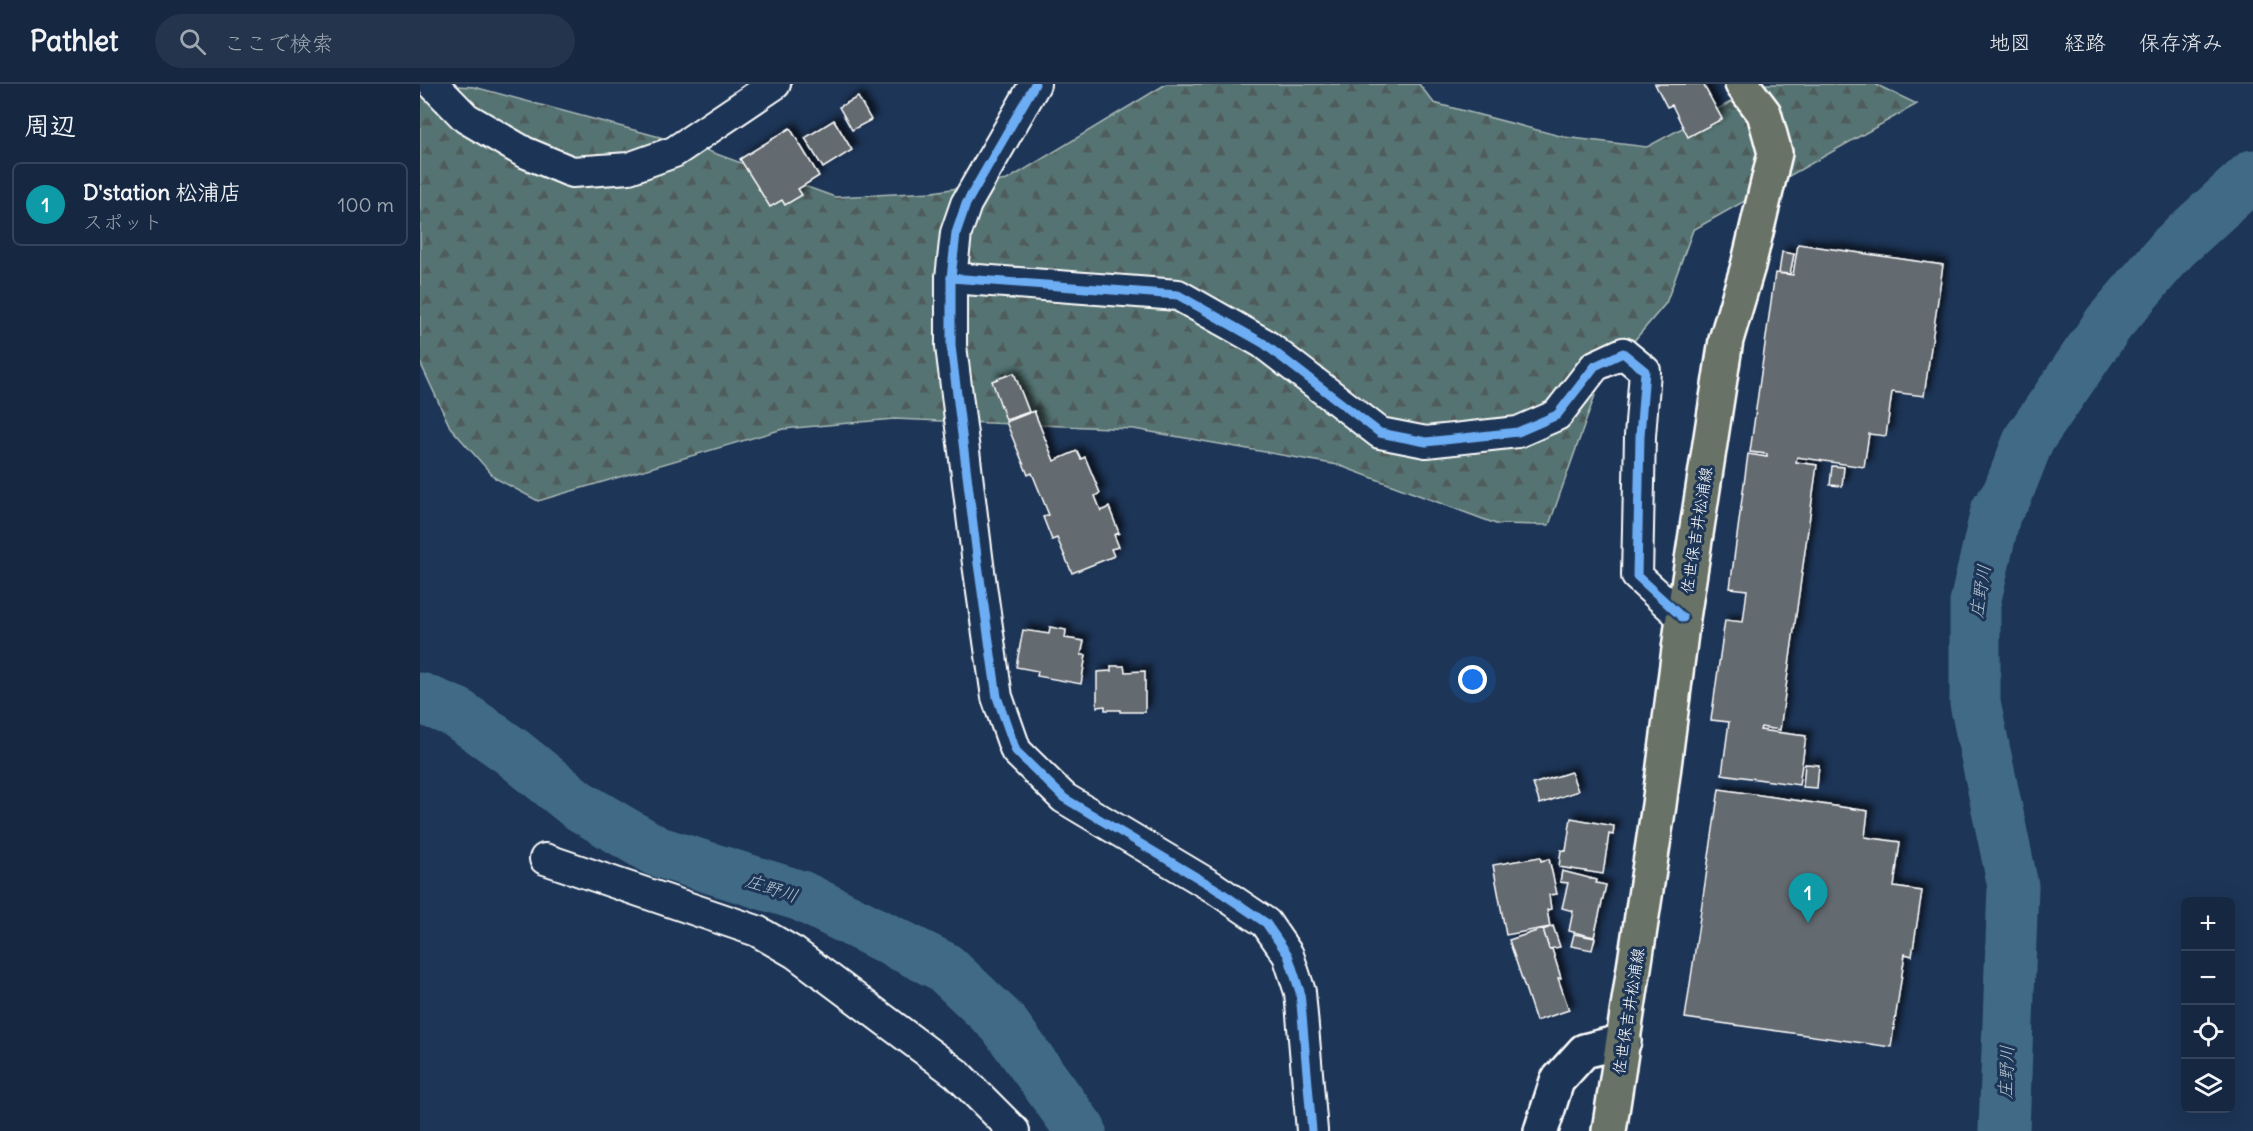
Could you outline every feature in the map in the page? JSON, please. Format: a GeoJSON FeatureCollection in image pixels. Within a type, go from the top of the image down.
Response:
{"type":"FeatureCollection","features":[{"type":"Feature","properties":{"kind":"main road","name":"佐世保吉井松浦線"},"geometry":{"type":"LineString","coordinates":[[1609,1131],[1659,805],[1683,618],[1726,340],[1748,266],[1775,153],[1764,113],[1742,84]]}},
{"type":"Feature","properties":{"kind":"street"},"geometry":{"type":"LineString","coordinates":[[433,84],[466,118],[524,152],[572,172],[629,168],[674,152],[775,84]]}},
{"type":"Feature","properties":{"kind":"street"},"geometry":{"type":"LineString","coordinates":[[1035,84],[966,204],[956,233],[951,278],[951,346],[997,697],[1016,751],[1064,798],[1213,887],[1266,922],[1287,955],[1300,992],[1312,1131]]}},
{"type":"Feature","properties":{"kind":"street"},"geometry":{"type":"LineString","coordinates":[[951,278],[1178,295],[1263,344],[1380,433],[1426,442],[1518,432],[1528,428],[1557,415],[1595,366],[1623,354],[1645,371],[1637,576],[1683,618]]}},
{"type":"Feature","properties":{"kind":"street"},"geometry":{"type":"LineString","coordinates":[[545,859],[757,931],[795,953],[957,1074],[1014,1131]]}},
{"type":"Feature","properties":{"kind":"street"},"geometry":{"type":"LineString","coordinates":[[1541,1131],[1557,1081],[1584,1051],[1624,1041]]}},
{"type":"Feature","properties":{"kind":"green space"},"geometry":{"type":"Polygon","coordinates":[[[420,84],[474,87],[697,147],[835,197],[933,192],[1007,180],[1166,84],[1419,84],[1434,103],[1564,137],[1647,147],[1764,84],[1875,84],[1917,104],[1693,230],[1666,303],[1600,381],[1549,525],[1496,524],[1338,465],[1134,429],[894,419],[783,429],[538,501],[495,478],[450,427],[420,362],[420,84]]]}},
{"type":"Feature","properties":{"kind":"building"},"geometry":{"type":"Polygon","coordinates":[[[1655,84],[1703,84],[1722,119],[1688,137],[1672,105],[1667,107],[1655,84]]]}},
{"type":"Feature","properties":{"kind":"building"},"geometry":{"type":"Polygon","coordinates":[[[858,97],[871,120],[852,130],[839,107],[858,97]]]}},
{"type":"Feature","properties":{"kind":"building"},"geometry":{"type":"Polygon","coordinates":[[[834,120],[852,150],[823,168],[805,138],[834,120]]]}},
{"type":"Feature","properties":{"kind":"building"},"geometry":{"type":"Polygon","coordinates":[[[790,128],[819,176],[798,189],[802,195],[785,205],[782,200],[770,207],[740,159],[790,128]]]}},
{"type":"Feature","properties":{"kind":"building"},"geometry":{"type":"Polygon","coordinates":[[[1798,244],[1943,265],[1924,396],[1892,392],[1886,436],[1869,434],[1864,467],[1797,457],[1796,462],[1817,465],[1780,730],[1761,727],[1760,730],[1806,736],[1799,785],[1722,774],[1729,722],[1711,720],[1725,620],[1743,622],[1747,590],[1730,588],[1748,454],[1767,457],[1767,454],[1750,452],[1775,273],[1793,275],[1798,244]]]}},
{"type":"Feature","properties":{"kind":"building"},"geometry":{"type":"Polygon","coordinates":[[[1782,252],[1794,254],[1790,274],[1779,273],[1782,252]]]}},
{"type":"Feature","properties":{"kind":"building"},"geometry":{"type":"Polygon","coordinates":[[[1014,373],[1029,412],[1006,420],[992,381],[1014,373]]]}},
{"type":"Feature","properties":{"kind":"building"},"geometry":{"type":"Polygon","coordinates":[[[1034,411],[1054,461],[1077,451],[1081,459],[1085,457],[1100,493],[1095,496],[1101,511],[1109,507],[1119,533],[1114,535],[1119,547],[1111,549],[1114,556],[1072,573],[1057,538],[1052,540],[1043,517],[1049,515],[1032,473],[1028,475],[1006,422],[1034,411]]]}},
{"type":"Feature","properties":{"kind":"building"},"geometry":{"type":"Polygon","coordinates":[[[1832,466],[1844,467],[1842,486],[1830,485],[1832,466]]]}},
{"type":"Feature","properties":{"kind":"building"},"geometry":{"type":"Polygon","coordinates":[[[1050,627],[1066,630],[1065,638],[1084,641],[1081,655],[1086,655],[1081,684],[1037,676],[1038,671],[1016,667],[1023,630],[1049,634],[1050,627]]]}},
{"type":"Feature","properties":{"kind":"building"},"geometry":{"type":"Polygon","coordinates":[[[1111,666],[1124,666],[1125,672],[1145,671],[1145,712],[1120,712],[1120,710],[1105,710],[1105,706],[1097,707],[1097,672],[1111,671],[1111,666]]]}},
{"type":"Feature","properties":{"kind":"building"},"geometry":{"type":"Polygon","coordinates":[[[1805,764],[1819,765],[1817,788],[1803,787],[1805,764]]]}},
{"type":"Feature","properties":{"kind":"building"},"geometry":{"type":"Polygon","coordinates":[[[1571,772],[1578,791],[1540,804],[1533,784],[1571,772]]]}},
{"type":"Feature","properties":{"kind":"building"},"geometry":{"type":"Polygon","coordinates":[[[1719,789],[1868,811],[1865,837],[1900,842],[1894,887],[1922,891],[1912,956],[1905,954],[1891,1047],[1685,1018],[1719,789]]]}},
{"type":"Feature","properties":{"kind":"building"},"geometry":{"type":"Polygon","coordinates":[[[1571,818],[1614,826],[1613,835],[1609,834],[1603,874],[1559,867],[1561,850],[1566,851],[1571,818]]]}},
{"type":"Feature","properties":{"kind":"building"},"geometry":{"type":"Polygon","coordinates":[[[1540,857],[1541,861],[1549,859],[1557,894],[1549,895],[1551,909],[1547,910],[1550,927],[1506,935],[1493,865],[1540,857]]]}},
{"type":"Feature","properties":{"kind":"building"},"geometry":{"type":"Polygon","coordinates":[[[1562,871],[1597,880],[1596,883],[1606,885],[1594,937],[1569,931],[1573,911],[1562,908],[1568,883],[1560,882],[1562,871]]]}},
{"type":"Feature","properties":{"kind":"building"},"geometry":{"type":"Polygon","coordinates":[[[1553,926],[1560,947],[1549,949],[1543,930],[1553,926]]]}},
{"type":"Feature","properties":{"kind":"building"},"geometry":{"type":"Polygon","coordinates":[[[1543,929],[1549,949],[1552,949],[1561,978],[1558,978],[1569,1010],[1536,1021],[1509,940],[1543,929]]]}},
{"type":"Feature","properties":{"kind":"building"},"geometry":{"type":"Polygon","coordinates":[[[1574,934],[1595,938],[1592,950],[1571,946],[1574,934]]]}},
{"type":"Feature","properties":{"kind":"waterway","name":"庄野川"},"geometry":{"type":"LineString","coordinates":[[2004,1131],[2013,886],[1975,703],[1975,603],[1996,511],[2007,495],[2029,439],[2109,323],[2174,247],[2253,175]]}},
{"type":"Feature","properties":{"kind":"waterway","name":"庄野川"},"geometry":{"type":"LineString","coordinates":[[420,698],[457,713],[511,751],[578,805],[656,851],[801,896],[944,967],[1003,1023],[1081,1131]]}},
{"type":"Feature","properties":{"kind":"cycle path"},"geometry":{"type":"LineString","coordinates":[[1035,84],[966,204],[956,233],[951,278],[951,346],[997,697],[1016,751],[1064,798],[1213,887],[1266,923],[1288,955],[1300,992],[1312,1131]]}},
{"type":"Feature","properties":{"kind":"cycle path"},"geometry":{"type":"LineString","coordinates":[[951,278],[1178,295],[1263,343],[1380,433],[1426,442],[1518,432],[1557,415],[1595,366],[1623,353],[1645,371],[1640,436],[1637,576],[1683,618]]}},
{"type":"Feature","properties":{"kind":"place","name":"D'station 松浦店"},"geometry":{"type":"Point","coordinates":[1808,923]}}]}
